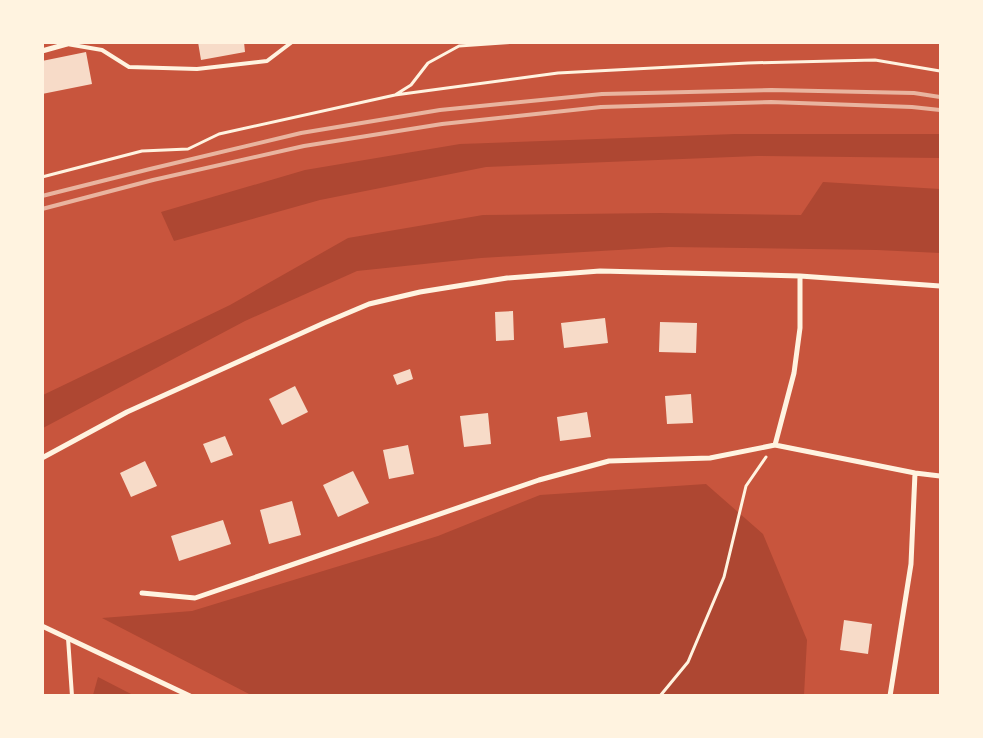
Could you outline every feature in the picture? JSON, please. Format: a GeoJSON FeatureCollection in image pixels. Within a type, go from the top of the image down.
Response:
{"type":"FeatureCollection","features":[{"type":"Feature","properties":{"kind":"street"},"geometry":{"type":"LineString","coordinates":[[42,51],[67,44]]}},
{"type":"Feature","properties":{"kind":"street"},"geometry":{"type":"LineString","coordinates":[[42,458],[127,412],[324,323],[369,304],[412,294],[507,278],[600,271],[800,276],[940,286]]}},
{"type":"Feature","properties":{"kind":"street"},"geometry":{"type":"LineString","coordinates":[[775,445],[794,373],[800,328],[800,276]]}},
{"type":"Feature","properties":{"kind":"street"},"geometry":{"type":"LineString","coordinates":[[142,593],[195,598],[539,480],[609,462],[710,458],[775,445],[940,476]]}},
{"type":"Feature","properties":{"kind":"street"},"geometry":{"type":"LineString","coordinates":[[890,696],[911,564],[915,472]]}},
{"type":"Feature","properties":{"kind":"street"},"geometry":{"type":"LineString","coordinates":[[42,626],[190,696]]}},
{"type":"Feature","properties":{"kind":"lane"},"geometry":{"type":"LineString","coordinates":[[67,44],[102,50],[128,67],[197,69],[267,61],[292,42]]}},
{"type":"Feature","properties":{"kind":"lane"},"geometry":{"type":"LineString","coordinates":[[68,638],[72,696]]}},
{"type":"Feature","properties":{"kind":"path"},"geometry":{"type":"LineString","coordinates":[[395,95],[412,85],[428,64],[459,46],[517,42]]}},
{"type":"Feature","properties":{"kind":"path"},"geometry":{"type":"LineString","coordinates":[[42,177],[142,150],[188,149],[218,134],[395,95],[558,73],[875,60],[940,71]]}},
{"type":"Feature","properties":{"kind":"path"},"geometry":{"type":"LineString","coordinates":[[660,696],[688,662],[724,577],[746,486],[775,445]]}},
{"type":"Feature","properties":{"kind":"shaded area"},"geometry":{"type":"Polygon","coordinates":[[[735,134],[940,134],[940,158],[757,156],[486,167],[320,200],[174,241],[161,212],[305,170],[460,144],[735,134]]]}},
{"type":"Feature","properties":{"kind":"shaded area"},"geometry":{"type":"Polygon","coordinates":[[[823,182],[940,189],[940,253],[877,250],[669,247],[481,258],[357,271],[245,321],[43,428],[43,395],[230,305],[348,238],[483,215],[660,213],[801,215],[823,182]]]}},
{"type":"Feature","properties":{"kind":"shaded area"},"geometry":{"type":"Polygon","coordinates":[[[706,484],[763,534],[807,640],[804,695],[251,695],[102,618],[192,611],[438,536],[540,495],[706,484]]]}},
{"type":"Feature","properties":{"kind":"shaded area"},"geometry":{"type":"Polygon","coordinates":[[[98,677],[133,695],[93,695],[98,677]]]}},
{"type":"Feature","properties":{"kind":"building"},"geometry":{"type":"Polygon","coordinates":[[[198,42],[244,42],[245,52],[201,60],[198,42]]]}},
{"type":"Feature","properties":{"kind":"building"},"geometry":{"type":"Polygon","coordinates":[[[86,52],[92,84],[42,94],[42,61],[86,52]]]}},
{"type":"Feature","properties":{"kind":"building"},"geometry":{"type":"Polygon","coordinates":[[[513,311],[514,340],[496,341],[495,312],[513,311]]]}},
{"type":"Feature","properties":{"kind":"building"},"geometry":{"type":"Polygon","coordinates":[[[605,318],[608,343],[564,348],[561,323],[605,318]]]}},
{"type":"Feature","properties":{"kind":"building"},"geometry":{"type":"Polygon","coordinates":[[[660,322],[697,323],[696,353],[659,352],[660,322]]]}},
{"type":"Feature","properties":{"kind":"building"},"geometry":{"type":"Polygon","coordinates":[[[410,369],[413,379],[397,385],[393,375],[410,369]]]}},
{"type":"Feature","properties":{"kind":"building"},"geometry":{"type":"Polygon","coordinates":[[[295,386],[308,412],[282,425],[269,399],[295,386]]]}},
{"type":"Feature","properties":{"kind":"building"},"geometry":{"type":"Polygon","coordinates":[[[691,394],[693,423],[667,424],[665,396],[691,394]]]}},
{"type":"Feature","properties":{"kind":"building"},"geometry":{"type":"Polygon","coordinates":[[[587,412],[591,437],[560,441],[557,417],[587,412]]]}},
{"type":"Feature","properties":{"kind":"building"},"geometry":{"type":"Polygon","coordinates":[[[488,413],[491,444],[464,447],[460,416],[488,413]]]}},
{"type":"Feature","properties":{"kind":"building"},"geometry":{"type":"Polygon","coordinates":[[[225,436],[233,455],[211,463],[203,444],[225,436]]]}},
{"type":"Feature","properties":{"kind":"building"},"geometry":{"type":"Polygon","coordinates":[[[408,445],[414,474],[389,479],[383,450],[408,445]]]}},
{"type":"Feature","properties":{"kind":"building"},"geometry":{"type":"Polygon","coordinates":[[[145,461],[157,486],[131,497],[120,473],[145,461]]]}},
{"type":"Feature","properties":{"kind":"building"},"geometry":{"type":"Polygon","coordinates":[[[353,471],[369,503],[338,517],[323,485],[353,471]]]}},
{"type":"Feature","properties":{"kind":"building"},"geometry":{"type":"Polygon","coordinates":[[[292,501],[301,535],[269,544],[260,510],[292,501]]]}},
{"type":"Feature","properties":{"kind":"building"},"geometry":{"type":"Polygon","coordinates":[[[223,520],[231,544],[179,561],[171,536],[223,520]]]}},
{"type":"Feature","properties":{"kind":"building"},"geometry":{"type":"Polygon","coordinates":[[[844,620],[872,624],[868,654],[840,650],[844,620]]]}},
{"type":"Feature","properties":{"kind":"railway"},"geometry":{"type":"LineString","coordinates":[[42,196],[301,133],[440,110],[602,94],[771,90],[914,93],[940,97]]}},
{"type":"Feature","properties":{"kind":"railway"},"geometry":{"type":"LineString","coordinates":[[42,209],[153,180],[304,146],[442,124],[601,107],[771,102],[912,107],[940,110]]}}]}
